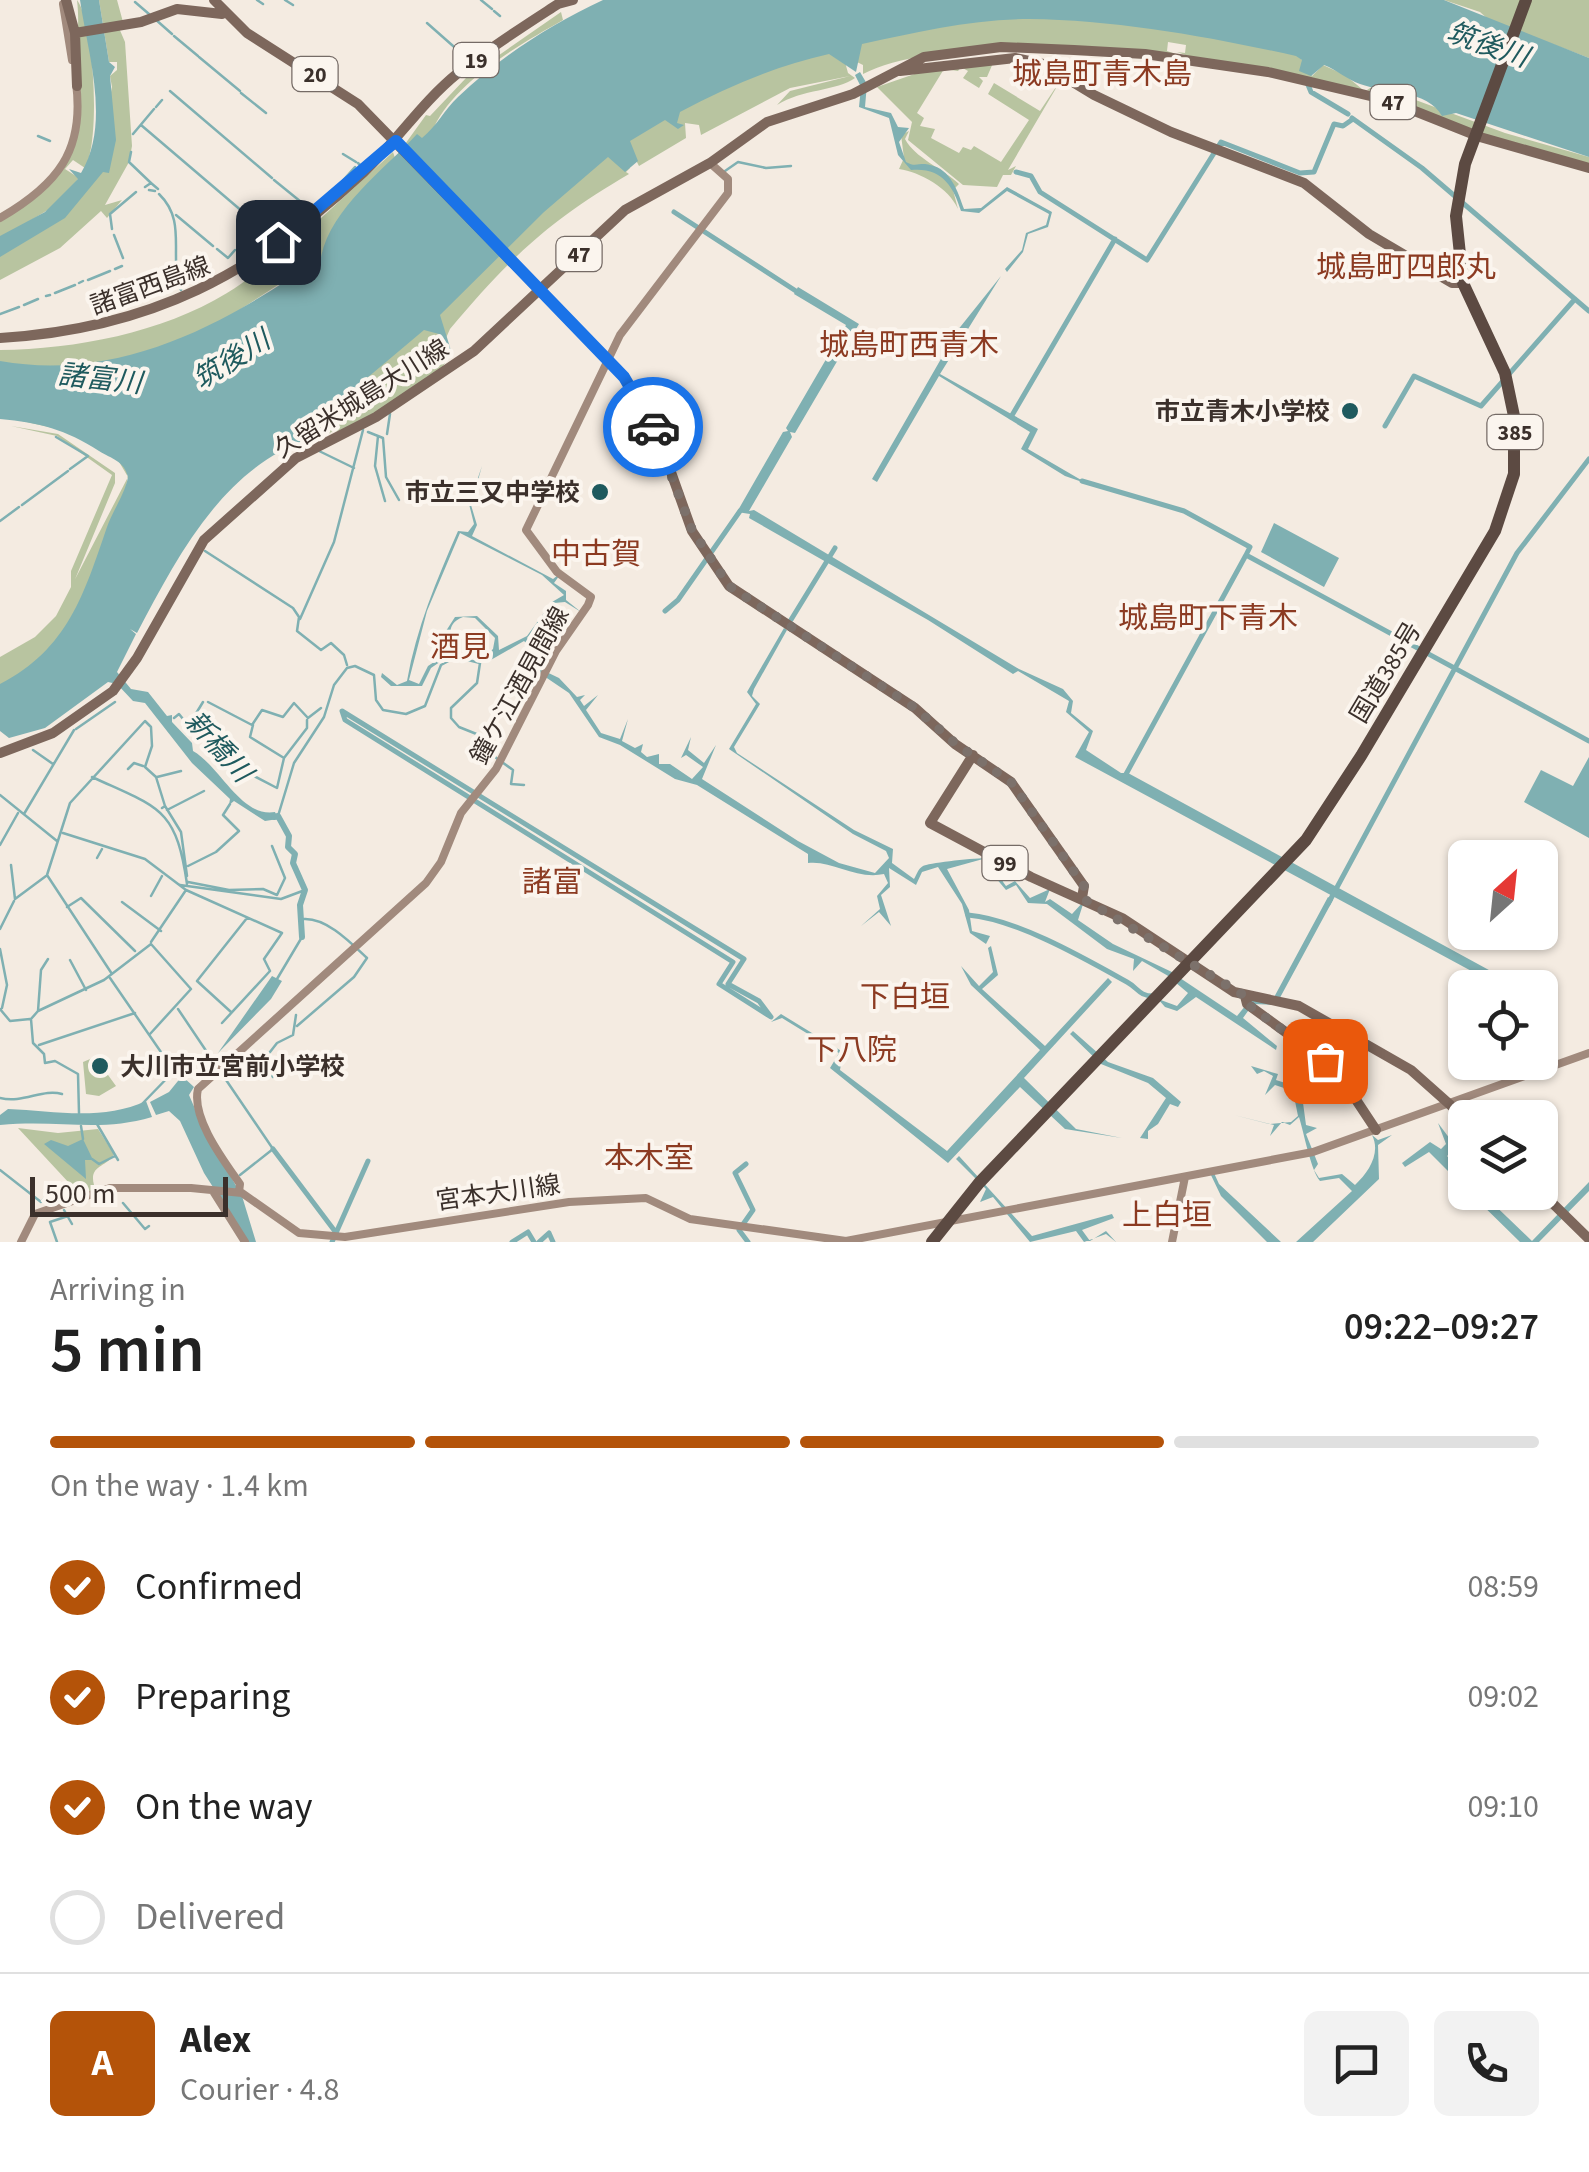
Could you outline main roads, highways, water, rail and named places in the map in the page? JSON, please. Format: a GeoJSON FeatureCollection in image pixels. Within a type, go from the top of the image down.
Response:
{"type":"FeatureCollection","features":[{"type":"Feature","properties":{"kind":"highway","name":"国道385号"},"geometry":{"type":"LineString","coordinates":[[932,1242],[982,1180],[1284,864],[1325,814],[1494,531],[1509,494],[1516,455],[1505,373],[1463,283],[1457,204],[1476,136],[1526,0]]}},
{"type":"Feature","properties":{"kind":"main road"},"geometry":{"type":"LineString","coordinates":[[0,218],[45,185],[69,155],[80,127],[74,33],[64,0]]}},
{"type":"Feature","properties":{"kind":"main road"},"geometry":{"type":"LineString","coordinates":[[64,0],[77,86]]}},
{"type":"Feature","properties":{"kind":"main road","name":"20"},"geometry":{"type":"LineString","coordinates":[[214,0],[224,14],[345,93],[397,142]]}},
{"type":"Feature","properties":{"kind":"main road","name":"諸富西島線"},"geometry":{"type":"LineString","coordinates":[[0,338],[120,322],[220,281],[336,197],[397,142],[458,73],[558,4],[572,0]]}},
{"type":"Feature","properties":{"kind":"main road"},"geometry":{"type":"LineString","coordinates":[[74,33],[117,26],[177,8],[224,14]]}},
{"type":"Feature","properties":{"kind":"main road","name":"久留米城島大川線"},"geometry":{"type":"LineString","coordinates":[[0,753],[53,733],[116,688],[194,554],[230,514],[312,447],[376,417],[474,351],[625,210],[710,163],[766,122],[854,94],[932,54],[1001,48],[1145,54],[1306,80],[1392,102],[1476,136],[1589,168]]}},
{"type":"Feature","properties":{"kind":"main road","name":"久留米城島大川線"},"geometry":{"type":"LineString","coordinates":[[898,70],[1029,59],[1115,106],[1304,183],[1378,240],[1452,284],[1463,283]]}},
{"type":"Feature","properties":{"kind":"main road"},"geometry":{"type":"LineString","coordinates":[[397,142],[538,288]]}},
{"type":"Feature","properties":{"kind":"main road","name":"鐘ケ江酒見間線"},"geometry":{"type":"LineString","coordinates":[[241,1192],[197,1102],[198,1090],[426,883],[473,798],[496,769],[545,673],[591,597],[566,580],[526,530],[607,359],[634,314],[702,231],[730,186],[710,163]]}},
{"type":"Feature","properties":{"kind":"main road","name":"99"},"geometry":{"type":"LineString","coordinates":[[538,288],[607,359],[643,406],[707,557],[729,586],[915,708],[1019,791],[1084,886],[1082,898]]}},
{"type":"Feature","properties":{"kind":"main road","name":"99"},"geometry":{"type":"LineString","coordinates":[[973,755],[930,823],[1032,877],[1082,898],[1245,996],[1281,999],[1300,1006],[1412,1070],[1448,1100]]}},
{"type":"Feature","properties":{"kind":"main road","name":"99"},"geometry":{"type":"LineString","coordinates":[[1245,996],[1247,1004],[1336,1068],[1376,1130]]}},
{"type":"Feature","properties":{"kind":"main road","name":"宮本大川線"},"geometry":{"type":"LineString","coordinates":[[1456,1100],[1589,1053]]}},
{"type":"Feature","properties":{"kind":"main road","name":"宮本大川線"},"geometry":{"type":"LineString","coordinates":[[241,1192],[288,1228],[326,1236],[569,1202],[646,1198],[690,1219],[831,1241],[1314,1152],[1448,1103]]}},
{"type":"Feature","properties":{"kind":"main road"},"geometry":{"type":"LineString","coordinates":[[1172,1242],[1185,1177]]}},
{"type":"Feature","properties":{"kind":"main road"},"geometry":{"type":"LineString","coordinates":[[20,1242],[35,1214],[110,1188],[241,1192]]}},
{"type":"Feature","properties":{"kind":"main road"},"geometry":{"type":"LineString","coordinates":[[215,1191],[244,1242]]}},
{"type":"Feature","properties":{"kind":"main road"},"geometry":{"type":"LineString","coordinates":[[1558,1208],[1589,1239]]}},
{"type":"Feature","properties":{"kind":"water"},"geometry":{"type":"Polygon","coordinates":[[[80,0],[99,0],[109,62],[115,67],[110,76],[116,140],[109,173],[103,172],[65,218],[0,257],[0,236],[45,212],[78,179],[69,169],[81,173],[90,153],[95,133],[95,88],[80,0]]]}},
{"type":"Feature","properties":{"kind":"water"},"geometry":{"type":"Polygon","coordinates":[[[603,0],[1444,0],[1589,58],[1589,157],[1456,113],[1442,116],[1427,101],[1360,84],[1324,65],[1311,76],[1299,71],[1302,60],[1296,56],[1130,26],[1029,19],[966,24],[862,44],[856,72],[829,54],[771,71],[680,112],[677,123],[684,125],[678,129],[665,120],[630,141],[638,161],[625,172],[608,157],[544,212],[440,315],[453,357],[444,351],[439,334],[424,330],[310,426],[310,439],[252,470],[206,518],[137,633],[130,629],[136,634],[117,672],[131,689],[148,692],[167,716],[172,715],[172,722],[192,743],[193,751],[241,799],[263,812],[275,812],[278,819],[265,821],[234,801],[229,805],[230,799],[192,763],[145,703],[133,701],[117,684],[108,682],[45,728],[9,738],[0,731],[0,684],[42,654],[70,618],[128,477],[117,461],[75,437],[40,425],[0,419],[0,361],[87,363],[129,355],[169,342],[247,305],[321,257],[336,222],[360,191],[417,134],[422,138],[474,82],[527,42],[603,0]]]}},
{"type":"Feature","properties":{"kind":"water"},"geometry":{"type":"Polygon","coordinates":[[[860,72],[867,84],[865,107],[891,113],[898,127],[909,128],[899,142],[906,162],[943,171],[953,182],[964,209],[981,208],[1007,187],[1052,212],[1048,227],[1028,234],[1023,252],[1007,272],[1005,269],[1022,250],[1026,233],[1046,225],[1049,214],[1007,191],[979,213],[961,211],[944,180],[930,171],[911,170],[898,155],[889,118],[859,107],[861,87],[855,75],[860,72]]]}},
{"type":"Feature","properties":{"kind":"water"},"geometry":{"type":"Polygon","coordinates":[[[1001,276],[940,374],[1038,429],[1028,449],[1088,484],[1065,476],[1021,449],[1030,432],[939,376],[877,482],[872,479],[957,331],[1001,276]]]}},
{"type":"Feature","properties":{"kind":"water"},"geometry":{"type":"Polygon","coordinates":[[[798,287],[859,324],[795,433],[790,432],[792,437],[749,511],[754,510],[1019,669],[1063,689],[1073,701],[1071,713],[1093,731],[1086,750],[1121,773],[1128,773],[1489,970],[1470,970],[1075,757],[1089,732],[1066,712],[1069,701],[1018,671],[1013,674],[928,620],[749,518],[750,514],[737,512],[783,432],[788,431],[786,428],[846,325],[794,294],[798,287]]]}},
{"type":"Feature","properties":{"kind":"water"},"geometry":{"type":"Polygon","coordinates":[[[482,466],[471,505],[477,525],[472,536],[553,579],[562,572],[554,583],[566,591],[566,600],[581,612],[565,602],[554,603],[527,638],[538,650],[536,667],[559,678],[577,697],[585,695],[580,700],[584,706],[598,695],[586,710],[601,733],[620,739],[628,719],[622,741],[635,748],[643,744],[641,752],[647,757],[659,754],[659,764],[670,764],[692,779],[703,767],[686,755],[681,758],[691,737],[688,750],[704,763],[716,745],[702,779],[798,841],[839,863],[875,873],[889,858],[886,851],[853,834],[729,749],[756,704],[747,692],[784,628],[787,630],[754,689],[752,696],[760,704],[734,747],[737,753],[854,830],[893,849],[892,863],[914,879],[923,866],[970,859],[988,858],[992,859],[1006,886],[1015,881],[1030,898],[1050,889],[1045,902],[1050,899],[1072,914],[1084,901],[1078,920],[1113,944],[1174,973],[1170,977],[1142,961],[1133,971],[1134,959],[1107,949],[1047,904],[1028,903],[1016,885],[1006,890],[995,877],[992,864],[983,859],[947,869],[969,910],[972,931],[990,936],[986,944],[970,933],[962,904],[938,867],[922,872],[916,885],[889,868],[890,887],[881,895],[891,926],[879,912],[861,926],[880,909],[877,896],[888,883],[884,874],[864,874],[808,863],[808,854],[697,785],[675,779],[620,745],[599,737],[569,693],[535,670],[512,681],[517,672],[526,672],[535,651],[524,641],[489,661],[484,657],[493,649],[495,638],[475,618],[463,617],[453,624],[453,653],[431,668],[422,686],[391,686],[381,677],[382,673],[397,685],[407,681],[422,623],[450,549],[458,531],[468,532],[474,524],[469,504],[482,466]],[[460,533],[427,611],[409,680],[419,684],[428,666],[449,652],[446,631],[455,617],[477,616],[498,636],[499,650],[527,636],[552,602],[564,595],[542,575],[460,533]]]}},
{"type":"Feature","properties":{"kind":"water"},"geometry":{"type":"Polygon","coordinates":[[[1274,523],[1339,558],[1324,587],[1261,552],[1274,523]]]}},
{"type":"Feature","properties":{"kind":"water"},"geometry":{"type":"Polygon","coordinates":[[[1589,757],[1589,838],[1524,802],[1541,770],[1573,786],[1589,757]]]}},
{"type":"Feature","properties":{"kind":"water"},"geometry":{"type":"Polygon","coordinates":[[[1328,897],[1333,900],[1276,1005],[1253,1004],[1243,1018],[1277,1046],[1276,1050],[1196,997],[1177,1011],[1165,1007],[1158,999],[1177,1006],[1188,993],[1175,982],[1180,978],[1237,1016],[1250,1000],[1272,1001],[1328,897]]]}},
{"type":"Feature","properties":{"kind":"water"},"geometry":{"type":"Polygon","coordinates":[[[991,946],[998,975],[982,989],[1045,1046],[1108,978],[1112,982],[1024,1078],[1076,1129],[1122,1138],[1065,1129],[1020,1087],[948,1163],[830,1068],[839,1053],[782,1018],[771,1022],[781,1014],[843,1052],[840,1070],[947,1151],[1040,1050],[971,985],[961,966],[979,986],[993,972],[988,948],[991,946]]]}},
{"type":"Feature","properties":{"kind":"water"},"geometry":{"type":"Polygon","coordinates":[[[272,976],[282,981],[271,999],[218,1053],[272,976]]]}},
{"type":"Feature","properties":{"kind":"water"},"geometry":{"type":"Polygon","coordinates":[[[1073,1031],[1108,1062],[1153,1078],[1181,1102],[1178,1107],[1170,1104],[1158,1124],[1148,1131],[1148,1139],[1140,1138],[1166,1098],[1148,1083],[1101,1064],[1070,1034],[1073,1031]]]}},
{"type":"Feature","properties":{"kind":"water"},"geometry":{"type":"Polygon","coordinates":[[[1251,1066],[1278,1074],[1276,1080],[1301,1088],[1306,1125],[1317,1128],[1306,1134],[1318,1164],[1314,1170],[1299,1117],[1290,1125],[1284,1123],[1298,1116],[1293,1091],[1275,1085],[1265,1095],[1273,1076],[1264,1071],[1257,1074],[1251,1066]]]}},
{"type":"Feature","properties":{"kind":"water"},"geometry":{"type":"Polygon","coordinates":[[[182,1076],[194,1087],[189,1095],[205,1132],[242,1196],[256,1242],[248,1242],[204,1173],[180,1121],[169,1111],[156,1115],[150,1102],[169,1092],[182,1076]]]}},
{"type":"Feature","properties":{"kind":"water"},"geometry":{"type":"Polygon","coordinates":[[[146,1101],[152,1117],[132,1122],[0,1125],[0,1115],[8,1109],[96,1113],[146,1101]]]}},
{"type":"Feature","properties":{"kind":"water"},"geometry":{"type":"Polygon","coordinates":[[[1438,1123],[1448,1136],[1448,1171],[1429,1152],[1405,1167],[1402,1163],[1430,1142],[1441,1149],[1446,1144],[1438,1123]]]}},
{"type":"Feature","properties":{"kind":"water"},"geometry":{"type":"Polygon","coordinates":[[[1372,1135],[1378,1140],[1392,1135],[1378,1145],[1379,1179],[1313,1242],[1296,1242],[1352,1191],[1339,1178],[1320,1181],[1314,1170],[1319,1178],[1342,1174],[1355,1185],[1372,1162],[1372,1135]]]}},
{"type":"Feature","properties":{"kind":"water"},"geometry":{"type":"Polygon","coordinates":[[[83,1139],[93,1160],[85,1160],[86,1179],[44,1144],[51,1140],[68,1146],[83,1139]]]}},
{"type":"Feature","properties":{"kind":"water"},"geometry":{"type":"Polygon","coordinates":[[[959,1156],[1032,1236],[1112,1214],[1114,1218],[1082,1230],[1089,1240],[1084,1242],[1076,1231],[1030,1242],[993,1197],[980,1202],[986,1189],[956,1159],[959,1156]]]}},
{"type":"Feature","properties":{"kind":"water"},"geometry":{"type":"Polygon","coordinates":[[[1210,1173],[1281,1242],[1267,1242],[1221,1196],[1210,1173]]]}},
{"type":"Feature","properties":{"kind":"water"},"geometry":{"type":"Polygon","coordinates":[[[1589,1182],[1589,1191],[1539,1242],[1520,1242],[1487,1210],[1500,1210],[1532,1241],[1589,1182]]]}},
{"type":"Feature","properties":{"kind":"waterway"},"geometry":{"type":"LineString","coordinates":[[257,0],[263,4]]}},
{"type":"Feature","properties":{"kind":"waterway"},"geometry":{"type":"LineString","coordinates":[[285,0],[293,5]]}},
{"type":"Feature","properties":{"kind":"waterway"},"geometry":{"type":"LineString","coordinates":[[481,0],[492,9]]}},
{"type":"Feature","properties":{"kind":"waterway"},"geometry":{"type":"LineString","coordinates":[[135,2],[149,14]]}},
{"type":"Feature","properties":{"kind":"waterway"},"geometry":{"type":"LineString","coordinates":[[494,11],[500,16]]}},
{"type":"Feature","properties":{"kind":"waterway"},"geometry":{"type":"LineString","coordinates":[[155,19],[172,34]]}},
{"type":"Feature","properties":{"kind":"waterway"},"geometry":{"type":"LineString","coordinates":[[427,23],[461,53]]}},
{"type":"Feature","properties":{"kind":"waterway"},"geometry":{"type":"LineString","coordinates":[[174,36],[198,56]]}},
{"type":"Feature","properties":{"kind":"waterway"},"geometry":{"type":"LineString","coordinates":[[199,57],[240,91]]}},
{"type":"Feature","properties":{"kind":"waterway"},"geometry":{"type":"LineString","coordinates":[[1306,80],[1311,92],[1348,114]]}},
{"type":"Feature","properties":{"kind":"waterway"},"geometry":{"type":"LineString","coordinates":[[170,91],[272,178]]}},
{"type":"Feature","properties":{"kind":"waterway"},"geometry":{"type":"LineString","coordinates":[[241,93],[266,113]]}},
{"type":"Feature","properties":{"kind":"waterway"},"geometry":{"type":"LineString","coordinates":[[156,107],[162,100]]}},
{"type":"Feature","properties":{"kind":"waterway"},"geometry":{"type":"LineString","coordinates":[[133,134],[154,109]]}},
{"type":"Feature","properties":{"kind":"waterway"},"geometry":{"type":"LineString","coordinates":[[1352,118],[1422,168],[1589,311]]}},
{"type":"Feature","properties":{"kind":"waterway"},"geometry":{"type":"LineString","coordinates":[[1016,172],[1031,176],[1040,192],[1147,260],[1221,142],[1300,173],[1314,172],[1334,124],[1343,126],[1353,119]]}},
{"type":"Feature","properties":{"kind":"waterway"},"geometry":{"type":"LineString","coordinates":[[141,125],[243,212]]}},
{"type":"Feature","properties":{"kind":"waterway"},"geometry":{"type":"LineString","coordinates":[[38,136],[50,141]]}},
{"type":"Feature","properties":{"kind":"waterway"},"geometry":{"type":"LineString","coordinates":[[131,152],[129,162],[151,183]]}},
{"type":"Feature","properties":{"kind":"waterway"},"geometry":{"type":"LineString","coordinates":[[343,154],[356,162]]}},
{"type":"Feature","properties":{"kind":"waterway"},"geometry":{"type":"LineString","coordinates":[[725,171],[738,162],[766,168],[791,166]]}},
{"type":"Feature","properties":{"kind":"waterway"},"geometry":{"type":"LineString","coordinates":[[338,186],[355,167]]}},
{"type":"Feature","properties":{"kind":"waterway"},"geometry":{"type":"LineString","coordinates":[[274,180],[306,206]]}},
{"type":"Feature","properties":{"kind":"waterway"},"geometry":{"type":"LineString","coordinates":[[145,187],[151,183],[158,189]]}},
{"type":"Feature","properties":{"kind":"waterway"},"geometry":{"type":"LineString","coordinates":[[149,190],[155,191]]}},
{"type":"Feature","properties":{"kind":"waterway"},"geometry":{"type":"LineString","coordinates":[[112,229],[110,214],[136,192]]}},
{"type":"Feature","properties":{"kind":"waterway"},"geometry":{"type":"LineString","coordinates":[[159,194],[173,216],[181,290]]}},
{"type":"Feature","properties":{"kind":"waterway"},"geometry":{"type":"LineString","coordinates":[[295,222],[326,196]]}},
{"type":"Feature","properties":{"kind":"waterway"},"geometry":{"type":"LineString","coordinates":[[674,212],[799,293]]}},
{"type":"Feature","properties":{"kind":"waterway"},"geometry":{"type":"LineString","coordinates":[[245,214],[270,235]]}},
{"type":"Feature","properties":{"kind":"waterway"},"geometry":{"type":"LineString","coordinates":[[176,215],[213,246]]}},
{"type":"Feature","properties":{"kind":"waterway"},"geometry":{"type":"LineString","coordinates":[[114,235],[123,258]]}},
{"type":"Feature","properties":{"kind":"waterway"},"geometry":{"type":"LineString","coordinates":[[1011,417],[1115,239]]}},
{"type":"Feature","properties":{"kind":"waterway"},"geometry":{"type":"LineString","coordinates":[[217,249],[228,258],[235,250]]}},
{"type":"Feature","properties":{"kind":"waterway"},"geometry":{"type":"LineString","coordinates":[[115,269],[122,266]]}},
{"type":"Feature","properties":{"kind":"waterway"},"geometry":{"type":"LineString","coordinates":[[88,280],[110,271]]}},
{"type":"Feature","properties":{"kind":"waterway"},"geometry":{"type":"LineString","coordinates":[[79,283],[83,281]]}},
{"type":"Feature","properties":{"kind":"waterway"},"geometry":{"type":"LineString","coordinates":[[55,293],[75,285]]}},
{"type":"Feature","properties":{"kind":"waterway"},"geometry":{"type":"LineString","coordinates":[[46,296],[50,295]]}},
{"type":"Feature","properties":{"kind":"waterway"},"geometry":{"type":"LineString","coordinates":[[24,305],[38,299]]}},
{"type":"Feature","properties":{"kind":"waterway"},"geometry":{"type":"LineString","coordinates":[[1385,426],[1414,376],[1481,406],[1575,299]]}},
{"type":"Feature","properties":{"kind":"waterway"},"geometry":{"type":"LineString","coordinates":[[0,314],[19,307]]}},
{"type":"Feature","properties":{"kind":"waterway"},"geometry":{"type":"LineString","coordinates":[[387,434],[390,414]]}},
{"type":"Feature","properties":{"kind":"waterway"},"geometry":{"type":"LineString","coordinates":[[300,619],[334,542],[363,430]]}},
{"type":"Feature","properties":{"kind":"waterway"},"geometry":{"type":"LineString","coordinates":[[368,432],[383,438],[386,477],[399,500]]}},
{"type":"Feature","properties":{"kind":"waterway"},"geometry":{"type":"LineString","coordinates":[[378,436],[375,466],[385,501]]}},
{"type":"Feature","properties":{"kind":"waterway"},"geometry":{"type":"LineString","coordinates":[[56,437],[88,456],[70,469]]}},
{"type":"Feature","properties":{"kind":"waterway"},"geometry":{"type":"LineString","coordinates":[[317,450],[354,468]]}},
{"type":"Feature","properties":{"kind":"waterway"},"geometry":{"type":"LineString","coordinates":[[1328,904],[1517,553],[1589,459]]}},
{"type":"Feature","properties":{"kind":"waterway"},"geometry":{"type":"LineString","coordinates":[[22,505],[68,471]]}},
{"type":"Feature","properties":{"kind":"waterway"},"geometry":{"type":"LineString","coordinates":[[1082,481],[1184,511],[1250,547],[1246,555],[1589,741]]}},
{"type":"Feature","properties":{"kind":"waterway"},"geometry":{"type":"LineString","coordinates":[[0,521],[19,507]]}},
{"type":"Feature","properties":{"kind":"waterway"},"geometry":{"type":"LineString","coordinates":[[665,611],[678,600],[740,511]]}},
{"type":"Feature","properties":{"kind":"waterway"},"geometry":{"type":"LineString","coordinates":[[789,623],[835,548]]}},
{"type":"Feature","properties":{"kind":"waterway"},"geometry":{"type":"LineString","coordinates":[[205,551],[293,608],[299,617],[297,631],[321,650],[331,643],[344,655],[347,665]]}},
{"type":"Feature","properties":{"kind":"waterway"},"geometry":{"type":"LineString","coordinates":[[1125,776],[1246,555]]}},
{"type":"Feature","properties":{"kind":"waterway"},"geometry":{"type":"LineString","coordinates":[[278,816],[294,763],[324,717],[334,685],[347,668],[355,666],[374,675],[376,700],[383,710],[406,714],[425,706],[441,665],[456,657],[480,663],[477,683],[451,708],[451,718],[459,727],[484,737],[495,757],[513,770],[511,784],[524,785]]}},
{"type":"Feature","properties":{"kind":"waterway"},"geometry":{"type":"LineString","coordinates":[[76,729],[115,702]]}},
{"type":"Feature","properties":{"kind":"waterway"},"geometry":{"type":"LineString","coordinates":[[192,720],[203,702]]}},
{"type":"Feature","properties":{"kind":"waterway"},"geometry":{"type":"LineString","coordinates":[[208,702],[252,725],[262,710],[283,717],[294,703],[308,718],[321,708]]}},
{"type":"Feature","properties":{"kind":"waterway"},"geometry":{"type":"LineString","coordinates":[[342,711],[744,959],[728,984],[759,1001],[771,1017],[719,984],[733,962],[345,720],[342,711]]}},
{"type":"Feature","properties":{"kind":"waterway"},"geometry":{"type":"LineString","coordinates":[[174,718],[179,714],[183,719]]}},
{"type":"Feature","properties":{"kind":"waterway"},"geometry":{"type":"LineString","coordinates":[[284,758],[307,728],[307,720]]}},
{"type":"Feature","properties":{"kind":"waterway"},"geometry":{"type":"LineString","coordinates":[[112,974],[47,875],[70,803],[145,721],[151,727],[152,746],[145,767],[156,777],[165,806]]}},
{"type":"Feature","properties":{"kind":"waterway"},"geometry":{"type":"LineString","coordinates":[[195,741],[213,736],[236,755],[233,765],[277,788],[284,758],[250,737],[253,725]]}},
{"type":"Feature","properties":{"kind":"waterway"},"geometry":{"type":"LineString","coordinates":[[24,814],[74,730]]}},
{"type":"Feature","properties":{"kind":"waterway"},"geometry":{"type":"LineString","coordinates":[[33,750],[53,764]]}},
{"type":"Feature","properties":{"kind":"waterway"},"geometry":{"type":"LineString","coordinates":[[128,769],[134,763],[143,766]]}},
{"type":"Feature","properties":{"kind":"waterway"},"geometry":{"type":"LineString","coordinates":[[157,777],[181,771]]}},
{"type":"Feature","properties":{"kind":"waterway"},"geometry":{"type":"LineString","coordinates":[[92,777],[149,804],[170,824],[187,884]]}},
{"type":"Feature","properties":{"kind":"waterway"},"geometry":{"type":"LineString","coordinates":[[167,810],[204,791]]}},
{"type":"Feature","properties":{"kind":"waterway"},"geometry":{"type":"LineString","coordinates":[[0,795],[57,841]]}},
{"type":"Feature","properties":{"kind":"waterway"},"geometry":{"type":"LineString","coordinates":[[188,866],[216,852],[239,831],[223,815],[230,804]]}},
{"type":"Feature","properties":{"kind":"waterway"},"geometry":{"type":"LineString","coordinates":[[162,808],[165,806],[181,832],[187,876]]}},
{"type":"Feature","properties":{"kind":"waterway"},"geometry":{"type":"LineString","coordinates":[[0,845],[18,813]]}},
{"type":"Feature","properties":{"kind":"waterway","name":"新橋川"},"geometry":{"type":"LineString","coordinates":[[274,817],[278,816],[289,836],[288,847],[295,854],[293,863],[305,890],[300,905],[302,937]]}},
{"type":"Feature","properties":{"kind":"waterway"},"geometry":{"type":"LineString","coordinates":[[63,833],[145,859],[186,890],[151,942]]}},
{"type":"Feature","properties":{"kind":"waterway"},"geometry":{"type":"LineString","coordinates":[[188,882],[229,890],[263,889],[277,895],[285,878],[272,846]]}},
{"type":"Feature","properties":{"kind":"waterway"},"geometry":{"type":"LineString","coordinates":[[97,858],[102,849]]}},
{"type":"Feature","properties":{"kind":"waterway"},"geometry":{"type":"LineString","coordinates":[[11,865],[15,899],[46,876]]}},
{"type":"Feature","properties":{"kind":"waterway"},"geometry":{"type":"LineString","coordinates":[[151,896],[162,876]]}},
{"type":"Feature","properties":{"kind":"waterway"},"geometry":{"type":"LineString","coordinates":[[180,885],[281,899],[305,890]]}},
{"type":"Feature","properties":{"kind":"waterway"},"geometry":{"type":"LineString","coordinates":[[186,890],[282,933],[264,959],[270,971],[222,1023]]}},
{"type":"Feature","properties":{"kind":"waterway"},"geometry":{"type":"LineString","coordinates":[[67,907],[81,898],[135,951]]}},
{"type":"Feature","properties":{"kind":"waterway"},"geometry":{"type":"LineString","coordinates":[[0,929],[14,901]]}},
{"type":"Feature","properties":{"kind":"waterway"},"geometry":{"type":"LineString","coordinates":[[122,902],[161,931]]}},
{"type":"Feature","properties":{"kind":"waterway"},"geometry":{"type":"LineString","coordinates":[[968,915],[1007,924],[1049,941],[1153,996]]}},
{"type":"Feature","properties":{"kind":"waterway"},"geometry":{"type":"LineString","coordinates":[[231,1012],[197,981],[247,918]]}},
{"type":"Feature","properties":{"kind":"waterway"},"geometry":{"type":"LineString","coordinates":[[297,1026],[354,977],[367,958],[330,927],[304,919]]}},
{"type":"Feature","properties":{"kind":"waterway"},"geometry":{"type":"LineString","coordinates":[[277,979],[302,937]]}},
{"type":"Feature","properties":{"kind":"waterway"},"geometry":{"type":"LineString","coordinates":[[38,1011],[104,980],[151,944],[191,989],[150,1034]]}},
{"type":"Feature","properties":{"kind":"waterway"},"geometry":{"type":"LineString","coordinates":[[0,949],[7,985],[2,1008]]}},
{"type":"Feature","properties":{"kind":"waterway"},"geometry":{"type":"LineString","coordinates":[[48,959],[41,970],[38,1011],[31,1019],[33,1043],[44,1054],[45,1063],[55,1061],[78,1074],[79,1113]]}},
{"type":"Feature","properties":{"kind":"waterway"},"geometry":{"type":"LineString","coordinates":[[70,960],[86,990]]}},
{"type":"Feature","properties":{"kind":"waterway"},"geometry":{"type":"LineString","coordinates":[[110,978],[174,1071],[142,1104]]}},
{"type":"Feature","properties":{"kind":"waterway"},"geometry":{"type":"LineString","coordinates":[[0,1009],[10,1021],[30,1019]]}},
{"type":"Feature","properties":{"kind":"waterway"},"geometry":{"type":"LineString","coordinates":[[178,1009],[217,1067]]}},
{"type":"Feature","properties":{"kind":"waterway"},"geometry":{"type":"LineString","coordinates":[[39,1045],[135,1013]]}},
{"type":"Feature","properties":{"kind":"waterway"},"geometry":{"type":"LineString","coordinates":[[273,1077],[263,1061],[277,1043],[293,1035],[296,1015]]}},
{"type":"Feature","properties":{"kind":"waterway"},"geometry":{"type":"LineString","coordinates":[[222,1074],[273,1149],[240,1175]]}},
{"type":"Feature","properties":{"kind":"waterway"},"geometry":{"type":"LineString","coordinates":[[0,1098],[62,1094]]}},
{"type":"Feature","properties":{"kind":"waterway"},"geometry":{"type":"LineString","coordinates":[[97,1124],[118,1160]]}},
{"type":"Feature","properties":{"kind":"waterway"},"geometry":{"type":"LineString","coordinates":[[81,1126],[83,1139]]}},
{"type":"Feature","properties":{"kind":"waterway"},"geometry":{"type":"LineString","coordinates":[[273,1149],[337,1234]]}},
{"type":"Feature","properties":{"kind":"waterway"},"geometry":{"type":"LineString","coordinates":[[92,1159],[99,1164],[115,1156]]}},
{"type":"Feature","properties":{"kind":"waterway"},"geometry":{"type":"LineString","coordinates":[[332,1242],[368,1161]]}},
{"type":"Feature","properties":{"kind":"waterway"},"geometry":{"type":"LineString","coordinates":[[746,1164],[735,1173],[753,1210],[739,1230],[748,1242]]}},
{"type":"Feature","properties":{"kind":"waterway"},"geometry":{"type":"LineString","coordinates":[[0,1170],[41,1202],[55,1186]]}},
{"type":"Feature","properties":{"kind":"waterway"},"geometry":{"type":"LineString","coordinates":[[123,1203],[145,1229],[149,1226]]}},
{"type":"Feature","properties":{"kind":"waterway"},"geometry":{"type":"LineString","coordinates":[[64,1210],[72,1224]]}},
{"type":"Feature","properties":{"kind":"waterway"},"geometry":{"type":"LineString","coordinates":[[57,1242],[50,1222],[68,1216]]}},
{"type":"Feature","properties":{"kind":"waterway"},"geometry":{"type":"LineString","coordinates":[[512,1242],[528,1232],[534,1242]]}},
{"type":"Feature","properties":{"kind":"waterway"},"geometry":{"type":"LineString","coordinates":[[539,1242],[549,1233],[553,1242]]}},
{"type":"Feature","properties":{"kind":"place","name":"市立青木小学校"},"geometry":{"type":"Point","coordinates":[1350,411]}},
{"type":"Feature","properties":{"kind":"place","name":"市立三又中学校"},"geometry":{"type":"Point","coordinates":[600,492]}},
{"type":"Feature","properties":{"kind":"place","name":"大川市立宮前小学校"},"geometry":{"type":"Point","coordinates":[100,1066]}},
{"type":"Feature","properties":{"kind":"district","name":"城島町青木島"},"geometry":{"type":"Point","coordinates":[1102,74]}},
{"type":"Feature","properties":{"kind":"district","name":"城島町四郎丸"},"geometry":{"type":"Point","coordinates":[1406,267]}},
{"type":"Feature","properties":{"kind":"district","name":"城島町西青木"},"geometry":{"type":"Point","coordinates":[909,345]}},
{"type":"Feature","properties":{"kind":"district","name":"中古賀"},"geometry":{"type":"Point","coordinates":[596,554]}},
{"type":"Feature","properties":{"kind":"district","name":"城島町下青木"},"geometry":{"type":"Point","coordinates":[1208,618]}},
{"type":"Feature","properties":{"kind":"district","name":"酒見"},"geometry":{"type":"Point","coordinates":[460,647]}},
{"type":"Feature","properties":{"kind":"district","name":"諸富"},"geometry":{"type":"Point","coordinates":[552,882]}},
{"type":"Feature","properties":{"kind":"district","name":"下白垣"},"geometry":{"type":"Point","coordinates":[905,997]}},
{"type":"Feature","properties":{"kind":"district","name":"下八院"},"geometry":{"type":"Point","coordinates":[852,1050]}},
{"type":"Feature","properties":{"kind":"district","name":"本木室"},"geometry":{"type":"Point","coordinates":[649,1158]}},
{"type":"Feature","properties":{"kind":"district","name":"上白垣"},"geometry":{"type":"Point","coordinates":[1167,1215]}},
{"type":"Feature","properties":{"kind":"water label","name":"筑後川"},"geometry":{"type":"Point","coordinates":[1488,44]}},
{"type":"Feature","properties":{"kind":"water label","name":"筑後川"},"geometry":{"type":"Point","coordinates":[231,359]}},
{"type":"Feature","properties":{"kind":"water label","name":"諸富川"},"geometry":{"type":"Point","coordinates":[100,378]}}]}
